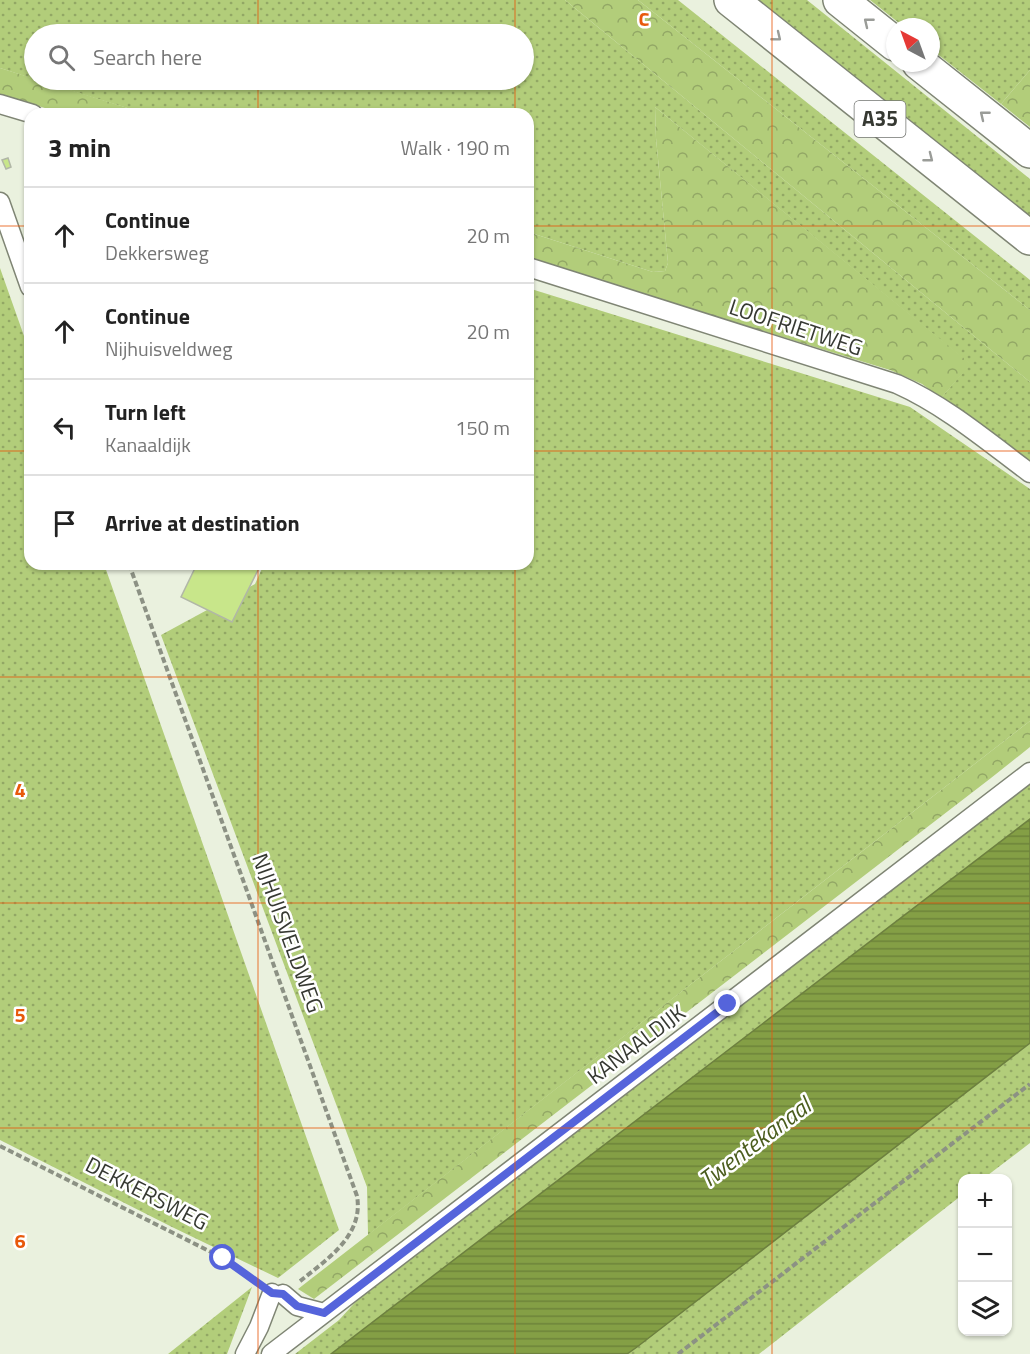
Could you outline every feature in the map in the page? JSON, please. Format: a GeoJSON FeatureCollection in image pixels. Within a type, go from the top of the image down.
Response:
{"type":"FeatureCollection","features":[{"type":"Feature","properties":{"kind":"highway","name":"A35"},"geometry":{"type":"LineString","coordinates":[[731,0],[1030,238]]}},
{"type":"Feature","properties":{"kind":"highway"},"geometry":{"type":"LineString","coordinates":[[840,0],[886,37]]}},
{"type":"Feature","properties":{"kind":"highway"},"geometry":{"type":"LineString","coordinates":[[930,72],[1030,151]]}},
{"type":"Feature","properties":{"kind":"street"},"geometry":{"type":"LineString","coordinates":[[0,104],[24,111]]}},
{"type":"Feature","properties":{"kind":"street"},"geometry":{"type":"LineString","coordinates":[[0,202],[24,269]]}},
{"type":"Feature","properties":{"kind":"street","name":"LOOFRIETWEG"},"geometry":{"type":"LineString","coordinates":[[534,269],[897,384],[922,395],[956,417],[1030,473]]}},
{"type":"Feature","properties":{"kind":"street","name":"KANAALDIJK"},"geometry":{"type":"LineString","coordinates":[[270,1354],[1030,772]]}},
{"type":"Feature","properties":{"kind":"street"},"geometry":{"type":"LineString","coordinates":[[245,1354],[277,1293],[297,1306],[324,1313]]}},
{"type":"Feature","properties":{"kind":"path","name":"NIJHUISVELDWEG"},"geometry":{"type":"LineString","coordinates":[[131,570],[357,1196],[359,1207],[349,1236],[335,1252],[277,1293]]}},
{"type":"Feature","properties":{"kind":"path"},"geometry":{"type":"LineString","coordinates":[[678,1354],[1030,1084]]}},
{"type":"Feature","properties":{"kind":"path","name":"DEKKERSWEG"},"geometry":{"type":"LineString","coordinates":[[0,1146],[223,1258],[277,1293]]}},
{"type":"Feature","properties":{"kind":"green space"},"geometry":{"type":"Polygon","coordinates":[[[0,0],[565,0],[1030,382],[1030,464],[941,398],[970,364],[655,107],[668,263],[665,271],[653,272],[534,234],[534,108],[127,108],[69,90],[534,90],[534,24],[24,24],[24,76],[0,68],[0,0]]]}},
{"type":"Feature","properties":{"kind":"green space"},"geometry":{"type":"Polygon","coordinates":[[[565,0],[638,0],[1030,310],[1030,382],[565,0]]]}},
{"type":"Feature","properties":{"kind":"green space"},"geometry":{"type":"Polygon","coordinates":[[[638,0],[678,0],[1030,280],[1030,310],[638,0]]]}},
{"type":"Feature","properties":{"kind":"green space"},"geometry":{"type":"Polygon","coordinates":[[[743,0],[807,0],[886,63],[886,72],[897,72],[1030,179],[1030,228],[743,0]]]}},
{"type":"Feature","properties":{"kind":"green space"},"geometry":{"type":"Polygon","coordinates":[[[870,0],[1030,0],[1030,70],[1001,104],[940,56],[940,18],[893,18],[870,0]]]}},
{"type":"Feature","properties":{"kind":"green space"},"geometry":{"type":"Polygon","coordinates":[[[0,68],[24,76],[24,90],[70,90],[128,108],[45,108],[0,94],[0,68]]]}},
{"type":"Feature","properties":{"kind":"green space"},"geometry":{"type":"Polygon","coordinates":[[[1030,70],[1030,127],[1001,104],[1030,70]]]}},
{"type":"Feature","properties":{"kind":"green space"},"geometry":{"type":"Polygon","coordinates":[[[655,107],[971,364],[941,398],[922,384],[890,370],[534,261],[534,234],[653,272],[665,271],[668,263],[655,107]]]}},
{"type":"Feature","properties":{"kind":"green space"},"geometry":{"type":"Polygon","coordinates":[[[0,268],[24,336],[24,570],[106,570],[339,1230],[278,1278],[0,1140],[0,268]]]}},
{"type":"Feature","properties":{"kind":"green space"},"geometry":{"type":"Polygon","coordinates":[[[534,290],[910,407],[1030,489],[1030,721],[368,1235],[367,1187],[161,635],[255,584],[261,570],[534,570],[534,290]]]}},
{"type":"Feature","properties":{"kind":"green space"},"geometry":{"type":"Polygon","coordinates":[[[1030,721],[1030,747],[991,778],[314,1299],[298,1289],[1030,721]]]}},
{"type":"Feature","properties":{"kind":"green space"},"geometry":{"type":"Polygon","coordinates":[[[1030,781],[1030,819],[331,1354],[295,1354],[339,1320],[361,1296],[1030,781]]]}},
{"type":"Feature","properties":{"kind":"green space"},"geometry":{"type":"Polygon","coordinates":[[[1030,1043],[1030,1143],[989,1174],[958,1174],[958,1198],[759,1354],[627,1354],[1030,1043]]]}},
{"type":"Feature","properties":{"kind":"green space"},"geometry":{"type":"Polygon","coordinates":[[[252,1287],[227,1354],[168,1354],[252,1287]]]}},
{"type":"Feature","properties":{"kind":"water","name":"Twentekanaal"},"geometry":{"type":"Polygon","coordinates":[[[1030,819],[1030,1043],[637,1347],[627,1354],[331,1354],[1030,819]]]}},
{"type":"Feature","properties":{"kind":"building"},"geometry":{"type":"Polygon","coordinates":[[[8,158],[11,167],[6,169],[2,160],[8,158]]]}},
{"type":"Feature","properties":{"kind":"building"},"geometry":{"type":"Polygon","coordinates":[[[194,570],[258,570],[232,622],[181,597],[194,570]]]}},
{"type":"Feature","properties":{"kind":"route"},"geometry":{"type":"LineString","coordinates":[[223,1258],[272,1293],[283,1294],[297,1306],[324,1313],[728,1004]]}}]}
